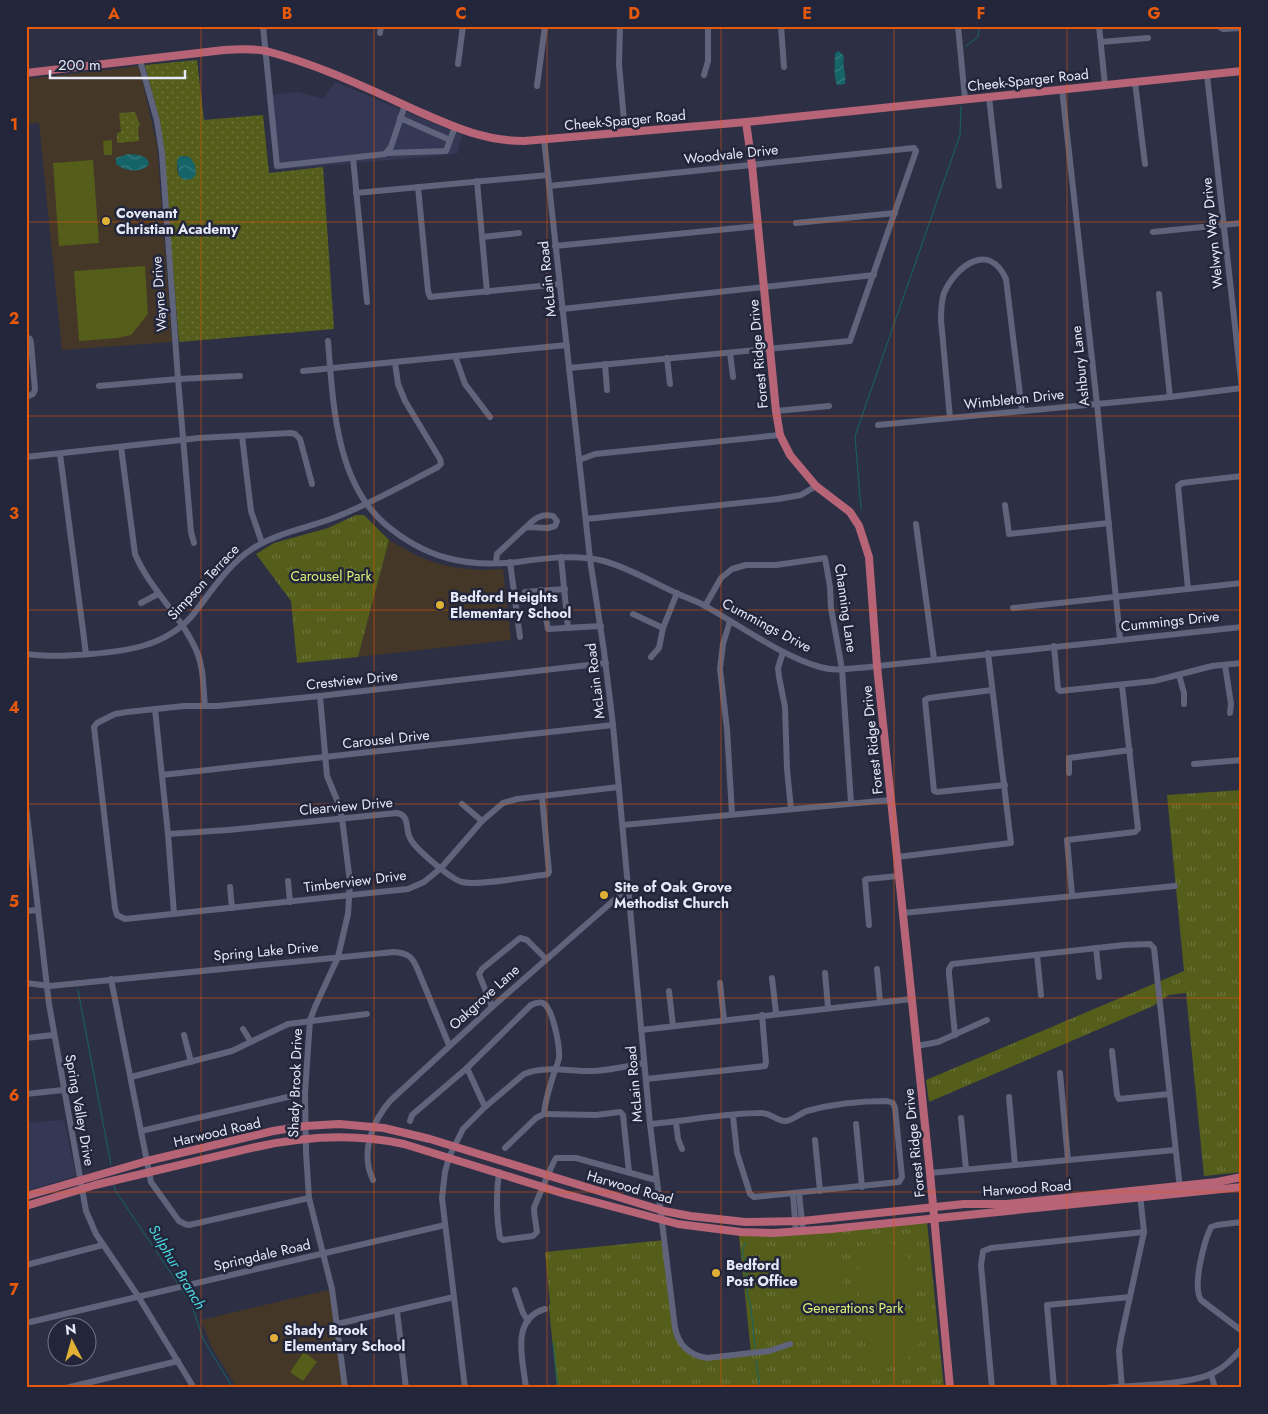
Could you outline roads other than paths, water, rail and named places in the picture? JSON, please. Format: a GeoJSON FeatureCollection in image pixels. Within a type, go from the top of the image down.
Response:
{"type":"FeatureCollection","features":[{"type":"Feature","properties":{"kind":"main road","name":"Cheek-Sparger Road"},"geometry":{"type":"LineString","coordinates":[[26,73],[224,50],[252,49],[265,51],[341,77],[455,127],[491,139],[506,141],[746,122],[1242,71]]}},
{"type":"Feature","properties":{"kind":"main road","name":"Forest Ridge Drive"},"geometry":{"type":"LineString","coordinates":[[746,122],[780,435],[790,455],[816,486],[850,512],[859,526],[869,557],[877,666],[930,1173],[950,1388]]}},
{"type":"Feature","properties":{"kind":"main road","name":"Harwood Road"},"geometry":{"type":"LineString","coordinates":[[26,1196],[147,1161],[305,1126],[339,1124],[374,1127],[406,1133],[659,1210],[690,1216],[745,1222],[799,1221],[964,1204],[1007,1204],[1140,1194]]}},
{"type":"Feature","properties":{"kind":"main road","name":"Harwood Road"},"geometry":{"type":"LineString","coordinates":[[26,1206],[82,1189],[256,1146],[327,1136],[370,1138],[404,1144],[544,1187],[662,1220],[731,1232],[800,1231],[1180,1190],[1242,1187]]}},
{"type":"Feature","properties":{"kind":"main road","name":"Harwood Road"},"geometry":{"type":"LineString","coordinates":[[1180,1190],[1242,1177]]}},
{"type":"Feature","properties":{"kind":"street"},"geometry":{"type":"LineString","coordinates":[[263,26],[277,166],[387,153],[446,150],[455,127]]}},
{"type":"Feature","properties":{"kind":"street"},"geometry":{"type":"LineString","coordinates":[[458,64],[463,26]]}},
{"type":"Feature","properties":{"kind":"street"},"geometry":{"type":"LineString","coordinates":[[537,86],[545,26]]}},
{"type":"Feature","properties":{"kind":"street"},"geometry":{"type":"LineString","coordinates":[[620,26],[619,64],[625,132]]}},
{"type":"Feature","properties":{"kind":"street"},"geometry":{"type":"LineString","coordinates":[[704,75],[708,61],[708,26]]}},
{"type":"Feature","properties":{"kind":"street"},"geometry":{"type":"LineString","coordinates":[[781,26],[784,67]]}},
{"type":"Feature","properties":{"kind":"street"},"geometry":{"type":"LineString","coordinates":[[958,26],[965,99]]}},
{"type":"Feature","properties":{"kind":"street"},"geometry":{"type":"LineString","coordinates":[[1099,26],[1105,85]]}},
{"type":"Feature","properties":{"kind":"street"},"geometry":{"type":"LineString","coordinates":[[1218,26],[1223,29],[1242,28]]}},
{"type":"Feature","properties":{"kind":"street"},"geometry":{"type":"LineString","coordinates":[[1100,42],[1148,38]]}},
{"type":"Feature","properties":{"kind":"street","name":"Wayne Drive"},"geometry":{"type":"LineString","coordinates":[[140,60],[157,122],[162,153],[182,440],[191,532],[194,543]]}},
{"type":"Feature","properties":{"kind":"street","name":"Welwyn Way Drive"},"geometry":{"type":"LineString","coordinates":[[1207,75],[1242,388]]}},
{"type":"Feature","properties":{"kind":"street"},"geometry":{"type":"LineString","coordinates":[[1135,82],[1145,164]]}},
{"type":"Feature","properties":{"kind":"street","name":"Ashbury Lane"},"geometry":{"type":"LineString","coordinates":[[1062,89],[1120,639]]}},
{"type":"Feature","properties":{"kind":"street"},"geometry":{"type":"LineString","coordinates":[[989,97],[999,186]]}},
{"type":"Feature","properties":{"kind":"street"},"geometry":{"type":"LineString","coordinates":[[387,153],[391,147],[405,105]]}},
{"type":"Feature","properties":{"kind":"street"},"geometry":{"type":"LineString","coordinates":[[400,118],[450,140]]}},
{"type":"Feature","properties":{"kind":"street","name":"McLain Road"},"geometry":{"type":"LineString","coordinates":[[544,139],[590,558],[606,662],[613,725],[650,1124],[659,1210],[662,1220],[675,1328],[677,1337],[686,1350],[700,1357],[717,1358],[769,1351],[790,1344]]}},
{"type":"Feature","properties":{"kind":"street","name":"Woodvale Drive"},"geometry":{"type":"LineString","coordinates":[[549,186],[915,149],[895,214]]}},
{"type":"Feature","properties":{"kind":"street"},"geometry":{"type":"LineString","coordinates":[[353,158],[367,302]]}},
{"type":"Feature","properties":{"kind":"street"},"geometry":{"type":"LineString","coordinates":[[356,193],[548,175]]}},
{"type":"Feature","properties":{"kind":"street"},"geometry":{"type":"LineString","coordinates":[[478,182],[487,292]]}},
{"type":"Feature","properties":{"kind":"street"},"geometry":{"type":"LineString","coordinates":[[418,187],[430,297],[560,284]]}},
{"type":"Feature","properties":{"kind":"street"},"geometry":{"type":"LineString","coordinates":[[569,368],[850,341],[895,214],[796,223]]}},
{"type":"Feature","properties":{"kind":"street"},"geometry":{"type":"LineString","coordinates":[[1153,232],[1242,222]]}},
{"type":"Feature","properties":{"kind":"street"},"geometry":{"type":"LineString","coordinates":[[555,246],[758,226]]}},
{"type":"Feature","properties":{"kind":"street"},"geometry":{"type":"LineString","coordinates":[[482,237],[520,233]]}},
{"type":"Feature","properties":{"kind":"street"},"geometry":{"type":"LineString","coordinates":[[950,418],[941,304],[950,282],[967,264],[981,260],[994,263],[1003,272],[1008,288],[1022,411]]}},
{"type":"Feature","properties":{"kind":"street"},"geometry":{"type":"LineString","coordinates":[[562,309],[874,276]]}},
{"type":"Feature","properties":{"kind":"street"},"geometry":{"type":"LineString","coordinates":[[1159,294],[1170,397]]}},
{"type":"Feature","properties":{"kind":"street"},"geometry":{"type":"LineString","coordinates":[[28,338],[35,382],[35,390],[30,396]]}},
{"type":"Feature","properties":{"kind":"street","name":"Cummings Drive"},"geometry":{"type":"LineString","coordinates":[[328,341],[333,404],[342,447],[353,478],[368,504],[384,523],[399,534],[436,555],[466,563],[496,563],[561,557],[590,558],[627,569],[705,606],[784,652],[820,667],[842,669],[1242,627]]}},
{"type":"Feature","properties":{"kind":"street"},"geometry":{"type":"LineString","coordinates":[[304,371],[566,345]]}},
{"type":"Feature","properties":{"kind":"street"},"geometry":{"type":"LineString","coordinates":[[730,353],[733,378]]}},
{"type":"Feature","properties":{"kind":"street"},"geometry":{"type":"LineString","coordinates":[[455,356],[465,384],[490,418]]}},
{"type":"Feature","properties":{"kind":"street"},"geometry":{"type":"LineString","coordinates":[[667,358],[670,384]]}},
{"type":"Feature","properties":{"kind":"street","name":"Simpson Terrace"},"geometry":{"type":"LineString","coordinates":[[26,654],[50,656],[121,652],[161,640],[189,619],[237,561],[262,543],[281,534],[331,519],[368,504],[438,466],[441,462],[405,401],[398,384],[395,362]]}},
{"type":"Feature","properties":{"kind":"street"},"geometry":{"type":"LineString","coordinates":[[605,364],[607,390]]}},
{"type":"Feature","properties":{"kind":"street"},"geometry":{"type":"LineString","coordinates":[[99,386],[240,376]]}},
{"type":"Feature","properties":{"kind":"street","name":"Wimbleton Drive"},"geometry":{"type":"LineString","coordinates":[[878,424],[1170,397],[1242,388]]}},
{"type":"Feature","properties":{"kind":"street"},"geometry":{"type":"LineString","coordinates":[[776,411],[829,406]]}},
{"type":"Feature","properties":{"kind":"street"},"geometry":{"type":"LineString","coordinates":[[26,457],[182,440],[290,433],[297,436],[303,450],[312,484]]}},
{"type":"Feature","properties":{"kind":"street"},"geometry":{"type":"LineString","coordinates":[[579,460],[595,454],[780,435]]}},
{"type":"Feature","properties":{"kind":"street"},"geometry":{"type":"LineString","coordinates":[[242,436],[251,511],[262,543]]}},
{"type":"Feature","properties":{"kind":"street"},"geometry":{"type":"LineString","coordinates":[[121,447],[135,554],[141,569],[181,625],[197,653],[202,669],[205,706]]}},
{"type":"Feature","properties":{"kind":"street"},"geometry":{"type":"LineString","coordinates":[[60,454],[86,654]]}},
{"type":"Feature","properties":{"kind":"street"},"geometry":{"type":"LineString","coordinates":[[1188,589],[1178,486],[1182,483],[1242,476]]}},
{"type":"Feature","properties":{"kind":"street"},"geometry":{"type":"LineString","coordinates":[[586,519],[778,499],[801,495],[816,486]]}},
{"type":"Feature","properties":{"kind":"street"},"geometry":{"type":"LineString","coordinates":[[1005,505],[1009,534],[1109,523]]}},
{"type":"Feature","properties":{"kind":"street"},"geometry":{"type":"LineString","coordinates":[[916,524],[934,659]]}},
{"type":"Feature","properties":{"kind":"street"},"geometry":{"type":"LineString","coordinates":[[496,563],[497,554],[526,527]]}},
{"type":"Feature","properties":{"kind":"street"},"geometry":{"type":"LineString","coordinates":[[561,557],[568,628]]}},
{"type":"Feature","properties":{"kind":"street","name":"Channing Lane"},"geometry":{"type":"LineString","coordinates":[[705,606],[720,578],[732,569],[746,565],[782,564],[825,558],[830,587],[831,608],[842,669],[846,709],[846,754],[851,803]]}},
{"type":"Feature","properties":{"kind":"street"},"geometry":{"type":"LineString","coordinates":[[510,562],[520,637]]}},
{"type":"Feature","properties":{"kind":"street"},"geometry":{"type":"LineString","coordinates":[[1013,608],[1242,584]]}},
{"type":"Feature","properties":{"kind":"street"},"geometry":{"type":"LineString","coordinates":[[525,592],[565,589]]}},
{"type":"Feature","properties":{"kind":"street"},"geometry":{"type":"LineString","coordinates":[[541,590],[547,628],[551,630],[600,626]]}},
{"type":"Feature","properties":{"kind":"street"},"geometry":{"type":"LineString","coordinates":[[651,657],[659,648],[663,628],[677,593]]}},
{"type":"Feature","properties":{"kind":"street"},"geometry":{"type":"LineString","coordinates":[[141,603],[158,594]]}},
{"type":"Feature","properties":{"kind":"street"},"geometry":{"type":"LineString","coordinates":[[633,614],[663,628]]}},
{"type":"Feature","properties":{"kind":"street"},"geometry":{"type":"LineString","coordinates":[[730,621],[723,644],[720,669],[727,729],[732,814]]}},
{"type":"Feature","properties":{"kind":"street"},"geometry":{"type":"LineString","coordinates":[[1054,646],[1058,689],[1060,692],[1154,681],[1242,663]]}},
{"type":"Feature","properties":{"kind":"street"},"geometry":{"type":"LineString","coordinates":[[784,652],[778,668],[784,707],[786,769],[791,808]]}},
{"type":"Feature","properties":{"kind":"street"},"geometry":{"type":"LineString","coordinates":[[897,857],[1009,844],[1011,840],[988,653]]}},
{"type":"Feature","properties":{"kind":"street","name":"Crestview Drive"},"geometry":{"type":"LineString","coordinates":[[120,918],[115,908],[94,727],[102,720],[115,714],[155,709],[320,696],[606,662]]}},
{"type":"Feature","properties":{"kind":"street"},"geometry":{"type":"LineString","coordinates":[[1225,665],[1231,704],[1230,713]]}},
{"type":"Feature","properties":{"kind":"street"},"geometry":{"type":"LineString","coordinates":[[1179,675],[1184,693],[1184,704]]}},
{"type":"Feature","properties":{"kind":"street"},"geometry":{"type":"LineString","coordinates":[[1072,895],[1067,840],[1134,832],[1138,829],[1122,685]]}},
{"type":"Feature","properties":{"kind":"street"},"geometry":{"type":"LineString","coordinates":[[992,690],[929,698],[926,700],[934,790],[937,792],[1005,785]]}},
{"type":"Feature","properties":{"kind":"street","name":"Shady Brook Drive"},"geometry":{"type":"LineString","coordinates":[[320,696],[324,758],[327,776],[342,818],[350,882],[348,914],[338,957],[310,1020],[305,1093],[305,1138],[309,1198],[332,1289],[345,1388]]}},
{"type":"Feature","properties":{"kind":"street"},"geometry":{"type":"LineString","coordinates":[[155,709],[174,914]]}},
{"type":"Feature","properties":{"kind":"street","name":"Carousel Drive"},"geometry":{"type":"LineString","coordinates":[[162,775],[613,725]]}},
{"type":"Feature","properties":{"kind":"street"},"geometry":{"type":"LineString","coordinates":[[1069,773],[1069,758],[1130,750]]}},
{"type":"Feature","properties":{"kind":"street"},"geometry":{"type":"LineString","coordinates":[[1194,764],[1242,760]]}},
{"type":"Feature","properties":{"kind":"street","name":"Timberview Drive"},"geometry":{"type":"LineString","coordinates":[[120,918],[408,889],[424,882],[441,868],[482,821],[503,803],[516,799],[619,787]]}},
{"type":"Feature","properties":{"kind":"street","name":"Clearview Drive"},"geometry":{"type":"LineString","coordinates":[[168,834],[401,814],[405,817],[411,840],[441,868],[463,883],[542,876],[549,872],[542,796]]}},
{"type":"Feature","properties":{"kind":"street"},"geometry":{"type":"LineString","coordinates":[[623,825],[891,800]]}},
{"type":"Feature","properties":{"kind":"street"},"geometry":{"type":"LineString","coordinates":[[462,804],[482,821]]}},
{"type":"Feature","properties":{"kind":"street","name":"Spring Valley Drive"},"geometry":{"type":"LineString","coordinates":[[26,806],[54,1035],[89,1220],[194,1388]]}},
{"type":"Feature","properties":{"kind":"street"},"geometry":{"type":"LineString","coordinates":[[868,925],[865,880],[899,876]]}},
{"type":"Feature","properties":{"kind":"street"},"geometry":{"type":"LineString","coordinates":[[288,881],[290,902]]}},
{"type":"Feature","properties":{"kind":"street"},"geometry":{"type":"LineString","coordinates":[[903,913],[1175,886]]}},
{"type":"Feature","properties":{"kind":"street"},"geometry":{"type":"LineString","coordinates":[[230,887],[232,908]]}},
{"type":"Feature","properties":{"kind":"street","name":"Oakgrove Lane"},"geometry":{"type":"LineString","coordinates":[[373,1180],[368,1170],[368,1145],[378,1118],[391,1100],[449,1045],[629,887]]}},
{"type":"Feature","properties":{"kind":"street"},"geometry":{"type":"LineString","coordinates":[[26,911],[38,910]]}},
{"type":"Feature","properties":{"kind":"street"},"geometry":{"type":"LineString","coordinates":[[492,1007],[479,974],[482,969],[520,938],[527,940],[546,959]]}},
{"type":"Feature","properties":{"kind":"street"},"geometry":{"type":"LineString","coordinates":[[955,1035],[949,974],[952,964],[1096,948],[1148,944],[1153,946],[1180,1190]]}},
{"type":"Feature","properties":{"kind":"street"},"geometry":{"type":"LineString","coordinates":[[1096,948],[1099,977]]}},
{"type":"Feature","properties":{"kind":"street","name":"Spring Lake Drive"},"geometry":{"type":"LineString","coordinates":[[26,983],[47,986],[338,957],[394,952],[406,953],[414,960],[449,1045]]}},
{"type":"Feature","properties":{"kind":"street"},"geometry":{"type":"LineString","coordinates":[[1037,955],[1041,995]]}},
{"type":"Feature","properties":{"kind":"street"},"geometry":{"type":"LineString","coordinates":[[877,970],[880,1001]]}},
{"type":"Feature","properties":{"kind":"street"},"geometry":{"type":"LineString","coordinates":[[825,973],[828,1007]]}},
{"type":"Feature","properties":{"kind":"street"},"geometry":{"type":"LineString","coordinates":[[772,978],[776,1014]]}},
{"type":"Feature","properties":{"kind":"street"},"geometry":{"type":"LineString","coordinates":[[111,980],[148,1173],[153,1188],[179,1221],[185,1224],[309,1198]]}},
{"type":"Feature","properties":{"kind":"street"},"geometry":{"type":"LineString","coordinates":[[720,983],[724,1020]]}},
{"type":"Feature","properties":{"kind":"street"},"geometry":{"type":"LineString","coordinates":[[669,991],[673,1026]]}},
{"type":"Feature","properties":{"kind":"street"},"geometry":{"type":"LineString","coordinates":[[641,1030],[880,1001],[912,999]]}},
{"type":"Feature","properties":{"kind":"street"},"geometry":{"type":"LineString","coordinates":[[410,1121],[412,1115],[467,1068],[535,1003],[545,1005],[552,1020],[559,1051],[545,1101],[544,1114]]}},
{"type":"Feature","properties":{"kind":"street"},"geometry":{"type":"LineString","coordinates":[[131,1077],[232,1051],[288,1024],[366,1014]]}},
{"type":"Feature","properties":{"kind":"street"},"geometry":{"type":"LineString","coordinates":[[646,1079],[765,1066],[762,1015]]}},
{"type":"Feature","properties":{"kind":"street"},"geometry":{"type":"LineString","coordinates":[[916,1046],[938,1042],[987,1020]]}},
{"type":"Feature","properties":{"kind":"street"},"geometry":{"type":"LineString","coordinates":[[243,1029],[251,1042]]}},
{"type":"Feature","properties":{"kind":"street"},"geometry":{"type":"LineString","coordinates":[[26,1038],[54,1035]]}},
{"type":"Feature","properties":{"kind":"street"},"geometry":{"type":"LineString","coordinates":[[184,1035],[191,1062]]}},
{"type":"Feature","properties":{"kind":"street"},"geometry":{"type":"LineString","coordinates":[[1112,1051],[1119,1099],[1169,1094]]}},
{"type":"Feature","properties":{"kind":"street"},"geometry":{"type":"LineString","coordinates":[[465,1388],[442,1198],[449,1157],[463,1130],[485,1107],[524,1074],[534,1070],[595,1071],[644,1063]]}},
{"type":"Feature","properties":{"kind":"street"},"geometry":{"type":"LineString","coordinates":[[467,1068],[485,1107]]}},
{"type":"Feature","properties":{"kind":"street"},"geometry":{"type":"LineString","coordinates":[[1060,1073],[1068,1160]]}},
{"type":"Feature","properties":{"kind":"street"},"geometry":{"type":"LineString","coordinates":[[26,1094],[63,1090]]}},
{"type":"Feature","properties":{"kind":"street"},"geometry":{"type":"LineString","coordinates":[[141,1130],[305,1093]]}},
{"type":"Feature","properties":{"kind":"street"},"geometry":{"type":"LineString","coordinates":[[1009,1097],[1016,1165]]}},
{"type":"Feature","properties":{"kind":"street"},"geometry":{"type":"LineString","coordinates":[[650,1124],[676,1122],[732,1116],[765,1113],[784,1121],[792,1119],[803,1112],[837,1105],[887,1101],[893,1103],[895,1108],[902,1177],[900,1181],[862,1187],[754,1197],[750,1194],[737,1153],[732,1116]]}},
{"type":"Feature","properties":{"kind":"street"},"geometry":{"type":"LineString","coordinates":[[505,1148],[536,1118],[544,1114],[620,1112],[624,1120],[629,1172]]}},
{"type":"Feature","properties":{"kind":"street"},"geometry":{"type":"LineString","coordinates":[[961,1118],[966,1169]]}},
{"type":"Feature","properties":{"kind":"street"},"geometry":{"type":"LineString","coordinates":[[676,1122],[678,1139],[682,1149]]}},
{"type":"Feature","properties":{"kind":"street"},"geometry":{"type":"LineString","coordinates":[[856,1124],[862,1187]]}},
{"type":"Feature","properties":{"kind":"street"},"geometry":{"type":"LineString","coordinates":[[815,1140],[820,1191]]}},
{"type":"Feature","properties":{"kind":"street"},"geometry":{"type":"LineString","coordinates":[[930,1173],[1176,1150]]}},
{"type":"Feature","properties":{"kind":"street"},"geometry":{"type":"LineString","coordinates":[[499,1172],[496,1200],[497,1225],[500,1238],[503,1240],[533,1236],[537,1232],[534,1206],[544,1187],[554,1160],[560,1157],[576,1158],[656,1180]]}},
{"type":"Feature","properties":{"kind":"street"},"geometry":{"type":"LineString","coordinates":[[796,1194],[800,1231]]}},
{"type":"Feature","properties":{"kind":"street"},"geometry":{"type":"LineString","coordinates":[[1122,1387],[1119,1351],[1144,1232],[1140,1194]]}},
{"type":"Feature","properties":{"kind":"street"},"geometry":{"type":"LineString","coordinates":[[1242,1222],[1211,1227],[1197,1282],[1198,1294],[1201,1300],[1242,1331]]}},
{"type":"Feature","properties":{"kind":"street","name":"Springdale Road"},"geometry":{"type":"LineString","coordinates":[[26,1323],[445,1225]]}},
{"type":"Feature","properties":{"kind":"street"},"geometry":{"type":"LineString","coordinates":[[992,1388],[981,1265],[983,1250],[1144,1232]]}},
{"type":"Feature","properties":{"kind":"street"},"geometry":{"type":"LineString","coordinates":[[26,1265],[103,1245]]}},
{"type":"Feature","properties":{"kind":"street"},"geometry":{"type":"LineString","coordinates":[[515,1290],[522,1313],[528,1320]]}},
{"type":"Feature","properties":{"kind":"street"},"geometry":{"type":"LineString","coordinates":[[337,1324],[454,1297]]}},
{"type":"Feature","properties":{"kind":"street"},"geometry":{"type":"LineString","coordinates":[[1054,1388],[1047,1305],[1130,1297]]}},
{"type":"Feature","properties":{"kind":"street"},"geometry":{"type":"LineString","coordinates":[[526,1388],[521,1338],[523,1329],[528,1320],[537,1312],[546,1308]]}},
{"type":"Feature","properties":{"kind":"street"},"geometry":{"type":"LineString","coordinates":[[396,1311],[406,1388]]}},
{"type":"Feature","properties":{"kind":"street"},"geometry":{"type":"LineString","coordinates":[[1106,1388],[1182,1381],[1211,1374],[1228,1363],[1242,1348]]}},
{"type":"Feature","properties":{"kind":"street"},"geometry":{"type":"LineString","coordinates":[[66,1388],[178,1361]]}},
{"type":"Feature","properties":{"kind":"street"},"geometry":{"type":"LineString","coordinates":[[1211,1374],[1215,1388]]}},
{"type":"Feature","properties":{"kind":"water"},"geometry":{"type":"Polygon","coordinates":[[[839,51],[844,56],[845,84],[837,85],[835,53],[839,51]]]}},
{"type":"Feature","properties":{"kind":"water"},"geometry":{"type":"Polygon","coordinates":[[[128,154],[144,157],[149,164],[142,169],[133,170],[116,164],[116,158],[128,154]]]}},
{"type":"Feature","properties":{"kind":"water"},"geometry":{"type":"Polygon","coordinates":[[[182,156],[190,157],[195,165],[196,174],[192,179],[184,180],[179,176],[177,163],[178,158],[182,156]]]}},
{"type":"Feature","properties":{"kind":"waterway"},"geometry":{"type":"LineString","coordinates":[[966,46],[978,37],[979,26]]}},
{"type":"Feature","properties":{"kind":"waterway"},"geometry":{"type":"LineString","coordinates":[[861,509],[855,436],[960,135],[961,106]]}},
{"type":"Feature","properties":{"kind":"waterway","name":"Sulphur Branch"},"geometry":{"type":"LineString","coordinates":[[78,990],[111,1165]]}},
{"type":"Feature","properties":{"kind":"waterway","name":"Sulphur Branch"},"geometry":{"type":"LineString","coordinates":[[114,1186],[179,1285]]}},
{"type":"Feature","properties":{"kind":"waterway"},"geometry":{"type":"LineString","coordinates":[[745,1243],[742,1253],[747,1265],[746,1275],[749,1285],[747,1292],[751,1308],[755,1348]]}},
{"type":"Feature","properties":{"kind":"waterway","name":"Sulphur Branch"},"geometry":{"type":"LineString","coordinates":[[181,1289],[192,1305],[203,1339],[233,1388]]}},
{"type":"Feature","properties":{"kind":"waterway"},"geometry":{"type":"LineString","coordinates":[[553,1343],[558,1388]]}},
{"type":"Feature","properties":{"kind":"waterway"},"geometry":{"type":"LineString","coordinates":[[756,1361],[760,1388]]}},
{"type":"Feature","properties":{"kind":"place","name":"Covenant Christian Academy"},"geometry":{"type":"Point","coordinates":[106,221]}},
{"type":"Feature","properties":{"kind":"place","name":"Bedford Heights Elementary School"},"geometry":{"type":"Point","coordinates":[440,605]}},
{"type":"Feature","properties":{"kind":"place","name":"Site of Oak Grove Methodist Church"},"geometry":{"type":"Point","coordinates":[604,895]}},
{"type":"Feature","properties":{"kind":"place","name":"Bedford Post Office"},"geometry":{"type":"Point","coordinates":[716,1273]}},
{"type":"Feature","properties":{"kind":"place","name":"Shady Brook Elementary School"},"geometry":{"type":"Point","coordinates":[274,1338]}},
{"type":"Feature","properties":{"kind":"park label","name":"Carousel Park"},"geometry":{"type":"Point","coordinates":[331,576]}},
{"type":"Feature","properties":{"kind":"park label","name":"Generations Park"},"geometry":{"type":"Point","coordinates":[853,1308]}}]}
